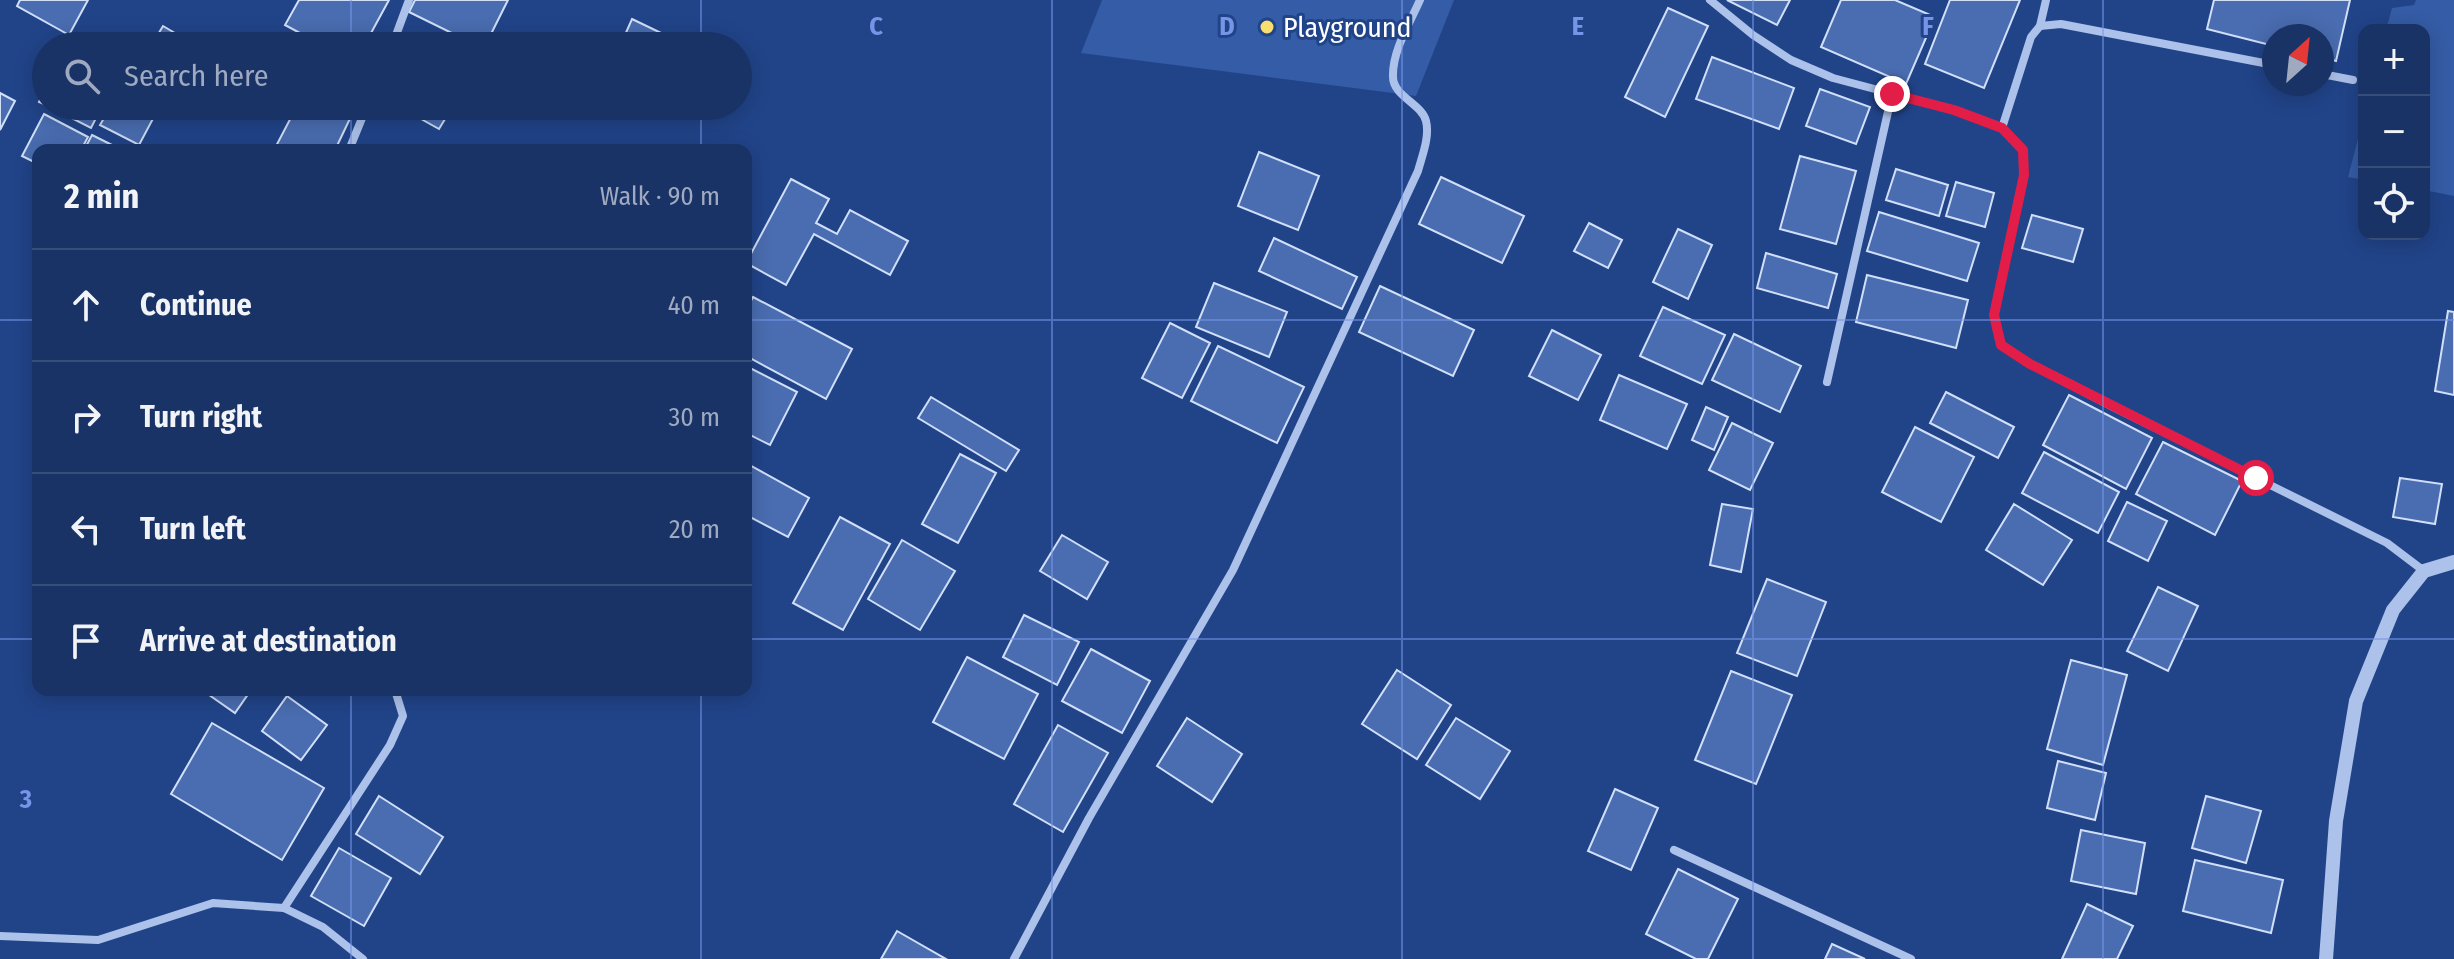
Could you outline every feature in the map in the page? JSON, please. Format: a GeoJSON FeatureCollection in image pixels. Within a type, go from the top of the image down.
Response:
{"type":"FeatureCollection","features":[{"type":"Feature","properties":{"kind":"street"},"geometry":{"type":"LineString","coordinates":[[397,32],[409,0]]}},
{"type":"Feature","properties":{"kind":"street"},"geometry":{"type":"LineString","coordinates":[[1014,959],[1089,818],[1233,570],[1418,171],[1426,142],[1427,122],[1394,84],[1393,77],[1402,41],[1420,0]]}},
{"type":"Feature","properties":{"kind":"street"},"geometry":{"type":"LineString","coordinates":[[1710,0],[1753,35],[1791,60],[1833,78],[1954,110],[2002,128],[2023,150],[2024,175],[1994,315],[2001,345],[2099,400],[2387,543],[2424,571]]}},
{"type":"Feature","properties":{"kind":"street"},"geometry":{"type":"LineString","coordinates":[[2002,128],[2031,37],[2040,26],[2046,0]]}},
{"type":"Feature","properties":{"kind":"street"},"geometry":{"type":"LineString","coordinates":[[2040,26],[2061,24],[2262,63]]}},
{"type":"Feature","properties":{"kind":"street"},"geometry":{"type":"LineString","coordinates":[[2334,76],[2353,80]]}},
{"type":"Feature","properties":{"kind":"street"},"geometry":{"type":"LineString","coordinates":[[1827,382],[1892,94]]}},
{"type":"Feature","properties":{"kind":"street"},"geometry":{"type":"LineString","coordinates":[[351,144],[361,120]]}},
{"type":"Feature","properties":{"kind":"street"},"geometry":{"type":"LineString","coordinates":[[2326,959],[2336,821],[2356,701],[2393,610],[2424,571],[2454,562]]}},
{"type":"Feature","properties":{"kind":"street"},"geometry":{"type":"LineString","coordinates":[[284,908],[390,745],[403,716],[397,696]]}},
{"type":"Feature","properties":{"kind":"street"},"geometry":{"type":"LineString","coordinates":[[1674,850],[1911,959]]}},
{"type":"Feature","properties":{"kind":"street"},"geometry":{"type":"LineString","coordinates":[[0,936],[98,940],[213,903],[284,908],[323,927],[363,959]]}},
{"type":"Feature","properties":{"kind":"shaded area","name":"Playground"},"geometry":{"type":"Polygon","coordinates":[[[1102,0],[1454,0],[1416,96],[1081,53],[1102,0]]]}},
{"type":"Feature","properties":{"kind":"shaded area"},"geometry":{"type":"Polygon","coordinates":[[[2416,0],[2454,0],[2454,196],[2430,191],[2430,24],[2388,24],[2392,8],[2414,5],[2416,0]]]}},
{"type":"Feature","properties":{"kind":"shaded area"},"geometry":{"type":"Polygon","coordinates":[[[2358,139],[2358,179],[2348,177],[2358,139]]]}},
{"type":"Feature","properties":{"kind":"building"},"geometry":{"type":"Polygon","coordinates":[[[20,0],[88,0],[71,32],[64,32],[17,6],[20,0]]]}},
{"type":"Feature","properties":{"kind":"building"},"geometry":{"type":"Polygon","coordinates":[[[299,0],[389,0],[372,32],[298,32],[285,25],[299,0]]]}},
{"type":"Feature","properties":{"kind":"building"},"geometry":{"type":"Polygon","coordinates":[[[415,0],[508,0],[492,32],[450,32],[409,12],[415,0]]]}},
{"type":"Feature","properties":{"kind":"building"},"geometry":{"type":"Polygon","coordinates":[[[1727,0],[1790,0],[1777,25],[1727,0]]]}},
{"type":"Feature","properties":{"kind":"building"},"geometry":{"type":"Polygon","coordinates":[[[1841,0],[1895,0],[1935,17],[1906,84],[1821,47],[1841,0]]]}},
{"type":"Feature","properties":{"kind":"building"},"geometry":{"type":"Polygon","coordinates":[[[1950,0],[2020,0],[1984,88],[1925,64],[1950,0]]]}},
{"type":"Feature","properties":{"kind":"building"},"geometry":{"type":"Polygon","coordinates":[[[2214,0],[2350,0],[2336,61],[2334,24],[2262,24],[2262,43],[2207,29],[2214,0]]]}},
{"type":"Feature","properties":{"kind":"building"},"geometry":{"type":"Polygon","coordinates":[[[1668,8],[1708,26],[1665,117],[1625,97],[1668,8]]]}},
{"type":"Feature","properties":{"kind":"building"},"geometry":{"type":"Polygon","coordinates":[[[632,19],[659,32],[626,32],[632,19]]]}},
{"type":"Feature","properties":{"kind":"building"},"geometry":{"type":"Polygon","coordinates":[[[163,26],[173,32],[159,32],[163,26]]]}},
{"type":"Feature","properties":{"kind":"building"},"geometry":{"type":"Polygon","coordinates":[[[1712,57],[1794,88],[1779,129],[1696,99],[1712,57]]]}},
{"type":"Feature","properties":{"kind":"building"},"geometry":{"type":"Polygon","coordinates":[[[1820,89],[1870,107],[1856,144],[1806,126],[1820,89]]]}},
{"type":"Feature","properties":{"kind":"building"},"geometry":{"type":"Polygon","coordinates":[[[0,93],[15,101],[0,130],[0,93]]]}},
{"type":"Feature","properties":{"kind":"building"},"geometry":{"type":"Polygon","coordinates":[[[41,120],[55,120],[88,137],[84,144],[32,144],[32,161],[22,156],[41,120]]]}},
{"type":"Feature","properties":{"kind":"building"},"geometry":{"type":"Polygon","coordinates":[[[75,120],[95,120],[91,128],[75,120]]]}},
{"type":"Feature","properties":{"kind":"building"},"geometry":{"type":"Polygon","coordinates":[[[103,120],[152,120],[140,144],[100,125],[103,120]]]}},
{"type":"Feature","properties":{"kind":"building"},"geometry":{"type":"Polygon","coordinates":[[[290,120],[349,120],[338,144],[277,144],[290,120]]]}},
{"type":"Feature","properties":{"kind":"building"},"geometry":{"type":"Polygon","coordinates":[[[423,120],[444,120],[439,129],[423,120]]]}},
{"type":"Feature","properties":{"kind":"building"},"geometry":{"type":"Polygon","coordinates":[[[92,135],[110,144],[87,144],[92,135]]]}},
{"type":"Feature","properties":{"kind":"building"},"geometry":{"type":"Polygon","coordinates":[[[1259,152],[1319,176],[1298,230],[1238,206],[1259,152]]]}},
{"type":"Feature","properties":{"kind":"building"},"geometry":{"type":"Polygon","coordinates":[[[1800,156],[1856,171],[1836,244],[1780,229],[1800,156]]]}},
{"type":"Feature","properties":{"kind":"building"},"geometry":{"type":"Polygon","coordinates":[[[1896,169],[1948,185],[1939,216],[1886,200],[1896,169]]]}},
{"type":"Feature","properties":{"kind":"building"},"geometry":{"type":"Polygon","coordinates":[[[1441,177],[1524,216],[1502,263],[1419,224],[1441,177]]]}},
{"type":"Feature","properties":{"kind":"building"},"geometry":{"type":"Polygon","coordinates":[[[791,179],[829,199],[816,223],[837,234],[850,210],[908,241],[890,275],[814,234],[786,285],[752,266],[752,252],[791,179]]]}},
{"type":"Feature","properties":{"kind":"building"},"geometry":{"type":"Polygon","coordinates":[[[1956,182],[1994,193],[1985,227],[1946,216],[1956,182]]]}},
{"type":"Feature","properties":{"kind":"building"},"geometry":{"type":"Polygon","coordinates":[[[1879,212],[1979,243],[1967,281],[1867,251],[1879,212]]]}},
{"type":"Feature","properties":{"kind":"building"},"geometry":{"type":"Polygon","coordinates":[[[2032,215],[2083,229],[2073,262],[2022,248],[2032,215]]]}},
{"type":"Feature","properties":{"kind":"building"},"geometry":{"type":"Polygon","coordinates":[[[1589,223],[1622,240],[1608,268],[1574,251],[1589,223]]]}},
{"type":"Feature","properties":{"kind":"building"},"geometry":{"type":"Polygon","coordinates":[[[1678,229],[1712,245],[1688,299],[1653,282],[1678,229]]]}},
{"type":"Feature","properties":{"kind":"building"},"geometry":{"type":"Polygon","coordinates":[[[1274,238],[1357,277],[1342,309],[1259,271],[1274,238]]]}},
{"type":"Feature","properties":{"kind":"building"},"geometry":{"type":"Polygon","coordinates":[[[1766,253],[1837,274],[1828,308],[1757,288],[1766,253]]]}},
{"type":"Feature","properties":{"kind":"building"},"geometry":{"type":"Polygon","coordinates":[[[1867,275],[1968,300],[1956,348],[1856,322],[1867,275]]]}},
{"type":"Feature","properties":{"kind":"building"},"geometry":{"type":"Polygon","coordinates":[[[1214,283],[1287,312],[1269,357],[1196,327],[1214,283]]]}},
{"type":"Feature","properties":{"kind":"building"},"geometry":{"type":"Polygon","coordinates":[[[1380,286],[1474,330],[1453,376],[1359,332],[1380,286]]]}},
{"type":"Feature","properties":{"kind":"building"},"geometry":{"type":"Polygon","coordinates":[[[752,299],[852,349],[826,399],[752,359],[752,299]]]}},
{"type":"Feature","properties":{"kind":"building"},"geometry":{"type":"Polygon","coordinates":[[[1663,307],[1725,335],[1702,384],[1640,356],[1663,307]]]}},
{"type":"Feature","properties":{"kind":"building"},"geometry":{"type":"Polygon","coordinates":[[[2448,311],[2454,312],[2454,395],[2435,391],[2448,311]]]}},
{"type":"Feature","properties":{"kind":"building"},"geometry":{"type":"Polygon","coordinates":[[[1170,323],[1210,343],[1182,398],[1142,378],[1170,323]]]}},
{"type":"Feature","properties":{"kind":"building"},"geometry":{"type":"Polygon","coordinates":[[[1552,330],[1601,355],[1578,400],[1529,376],[1552,330]]]}},
{"type":"Feature","properties":{"kind":"building"},"geometry":{"type":"Polygon","coordinates":[[[1734,334],[1801,366],[1780,412],[1712,380],[1734,334]]]}},
{"type":"Feature","properties":{"kind":"building"},"geometry":{"type":"Polygon","coordinates":[[[1218,346],[1304,387],[1277,443],[1191,401],[1218,346]]]}},
{"type":"Feature","properties":{"kind":"building"},"geometry":{"type":"Polygon","coordinates":[[[752,369],[797,392],[770,445],[752,436],[752,369]]]}},
{"type":"Feature","properties":{"kind":"building"},"geometry":{"type":"Polygon","coordinates":[[[1619,375],[1687,404],[1667,449],[1600,420],[1619,375]]]}},
{"type":"Feature","properties":{"kind":"building"},"geometry":{"type":"Polygon","coordinates":[[[1946,392],[2014,427],[1998,458],[1930,423],[1946,392]]]}},
{"type":"Feature","properties":{"kind":"building"},"geometry":{"type":"Polygon","coordinates":[[[2069,395],[2152,438],[2126,489],[2043,445],[2069,395]]]}},
{"type":"Feature","properties":{"kind":"building"},"geometry":{"type":"Polygon","coordinates":[[[931,397],[1019,450],[1006,471],[918,418],[931,397]]]}},
{"type":"Feature","properties":{"kind":"building"},"geometry":{"type":"Polygon","coordinates":[[[1706,407],[1728,417],[1714,450],[1692,440],[1706,407]]]}},
{"type":"Feature","properties":{"kind":"building"},"geometry":{"type":"Polygon","coordinates":[[[1732,423],[1773,443],[1750,490],[1709,470],[1732,423]]]}},
{"type":"Feature","properties":{"kind":"building"},"geometry":{"type":"Polygon","coordinates":[[[1915,427],[1974,457],[1941,522],[1882,492],[1915,427]]]}},
{"type":"Feature","properties":{"kind":"building"},"geometry":{"type":"Polygon","coordinates":[[[2163,442],[2242,481],[2215,535],[2136,494],[2163,442]]]}},
{"type":"Feature","properties":{"kind":"building"},"geometry":{"type":"Polygon","coordinates":[[[2044,452],[2119,492],[2098,533],[2022,493],[2044,452]]]}},
{"type":"Feature","properties":{"kind":"building"},"geometry":{"type":"Polygon","coordinates":[[[960,454],[996,473],[958,543],[922,524],[960,454]]]}},
{"type":"Feature","properties":{"kind":"building"},"geometry":{"type":"Polygon","coordinates":[[[752,466],[809,498],[788,537],[752,518],[752,466]]]}},
{"type":"Feature","properties":{"kind":"building"},"geometry":{"type":"Polygon","coordinates":[[[2400,478],[2442,484],[2435,524],[2393,517],[2400,478]]]}},
{"type":"Feature","properties":{"kind":"building"},"geometry":{"type":"Polygon","coordinates":[[[2127,502],[2167,521],[2148,561],[2108,541],[2127,502]]]}},
{"type":"Feature","properties":{"kind":"building"},"geometry":{"type":"Polygon","coordinates":[[[1722,504],[1753,509],[1741,572],[1710,565],[1722,504]]]}},
{"type":"Feature","properties":{"kind":"building"},"geometry":{"type":"Polygon","coordinates":[[[2014,504],[2072,540],[2043,585],[1986,550],[2014,504]]]}},
{"type":"Feature","properties":{"kind":"building"},"geometry":{"type":"Polygon","coordinates":[[[840,517],[890,544],[843,630],[793,603],[840,517]]]}},
{"type":"Feature","properties":{"kind":"building"},"geometry":{"type":"Polygon","coordinates":[[[1062,535],[1108,562],[1087,599],[1040,571],[1062,535]]]}},
{"type":"Feature","properties":{"kind":"building"},"geometry":{"type":"Polygon","coordinates":[[[902,540],[955,571],[920,630],[868,599],[902,540]]]}},
{"type":"Feature","properties":{"kind":"building"},"geometry":{"type":"Polygon","coordinates":[[[1767,579],[1826,602],[1797,676],[1737,653],[1767,579]]]}},
{"type":"Feature","properties":{"kind":"building"},"geometry":{"type":"Polygon","coordinates":[[[2158,587],[2198,606],[2168,671],[2127,651],[2158,587]]]}},
{"type":"Feature","properties":{"kind":"building"},"geometry":{"type":"Polygon","coordinates":[[[1024,615],[1079,642],[1057,685],[1003,657],[1024,615]]]}},
{"type":"Feature","properties":{"kind":"building"},"geometry":{"type":"Polygon","coordinates":[[[1091,649],[1150,681],[1122,733],[1062,701],[1091,649]]]}},
{"type":"Feature","properties":{"kind":"building"},"geometry":{"type":"Polygon","coordinates":[[[967,657],[1038,694],[1004,759],[933,722],[967,657]]]}},
{"type":"Feature","properties":{"kind":"building"},"geometry":{"type":"Polygon","coordinates":[[[2071,660],[2127,675],[2103,765],[2047,749],[2071,660]]]}},
{"type":"Feature","properties":{"kind":"building"},"geometry":{"type":"Polygon","coordinates":[[[1397,670],[1451,705],[1417,759],[1362,724],[1397,670]]]}},
{"type":"Feature","properties":{"kind":"building"},"geometry":{"type":"Polygon","coordinates":[[[1731,671],[1792,695],[1756,784],[1695,760],[1731,671]]]}},
{"type":"Feature","properties":{"kind":"building"},"geometry":{"type":"Polygon","coordinates":[[[211,696],[247,696],[235,713],[211,696]]]}},
{"type":"Feature","properties":{"kind":"building"},"geometry":{"type":"Polygon","coordinates":[[[287,696],[327,725],[301,760],[262,731],[287,696]]]}},
{"type":"Feature","properties":{"kind":"building"},"geometry":{"type":"Polygon","coordinates":[[[1187,718],[1242,754],[1212,802],[1157,766],[1187,718]]]}},
{"type":"Feature","properties":{"kind":"building"},"geometry":{"type":"Polygon","coordinates":[[[1456,718],[1510,751],[1480,799],[1426,765],[1456,718]]]}},
{"type":"Feature","properties":{"kind":"building"},"geometry":{"type":"Polygon","coordinates":[[[212,723],[324,788],[282,860],[171,794],[212,723]]]}},
{"type":"Feature","properties":{"kind":"building"},"geometry":{"type":"Polygon","coordinates":[[[1058,725],[1108,753],[1063,832],[1014,804],[1058,725]]]}},
{"type":"Feature","properties":{"kind":"building"},"geometry":{"type":"Polygon","coordinates":[[[2058,761],[2106,773],[2095,820],[2047,808],[2058,761]]]}},
{"type":"Feature","properties":{"kind":"building"},"geometry":{"type":"Polygon","coordinates":[[[1615,789],[1658,808],[1631,870],[1588,851],[1615,789]]]}},
{"type":"Feature","properties":{"kind":"building"},"geometry":{"type":"Polygon","coordinates":[[[379,796],[443,837],[420,874],[356,834],[379,796]]]}},
{"type":"Feature","properties":{"kind":"building"},"geometry":{"type":"Polygon","coordinates":[[[2206,796],[2261,811],[2246,863],[2192,848],[2206,796]]]}},
{"type":"Feature","properties":{"kind":"building"},"geometry":{"type":"Polygon","coordinates":[[[2081,830],[2145,843],[2136,894],[2071,881],[2081,830]]]}},
{"type":"Feature","properties":{"kind":"building"},"geometry":{"type":"Polygon","coordinates":[[[339,848],[391,878],[364,926],[311,896],[339,848]]]}},
{"type":"Feature","properties":{"kind":"building"},"geometry":{"type":"Polygon","coordinates":[[[2195,860],[2283,880],[2271,933],[2183,911],[2195,860]]]}},
{"type":"Feature","properties":{"kind":"building"},"geometry":{"type":"Polygon","coordinates":[[[1678,869],[1738,899],[1708,959],[1696,959],[1646,934],[1678,869]]]}},
{"type":"Feature","properties":{"kind":"building"},"geometry":{"type":"Polygon","coordinates":[[[2087,904],[2133,926],[2117,959],[2062,959],[2087,904]]]}},
{"type":"Feature","properties":{"kind":"building"},"geometry":{"type":"Polygon","coordinates":[[[897,931],[946,959],[881,959],[897,931]]]}},
{"type":"Feature","properties":{"kind":"building"},"geometry":{"type":"Polygon","coordinates":[[[1832,944],[1865,959],[1825,959],[1832,944]]]}},
{"type":"Feature","properties":{"kind":"place","name":"Playground"},"geometry":{"type":"Point","coordinates":[1267,27]}},
{"type":"Feature","properties":{"kind":"route"},"geometry":{"type":"LineString","coordinates":[[1892,94],[1954,110],[2002,128],[2023,150],[2024,175],[1994,315],[2001,345],[2030,364],[2256,478]]}}]}
